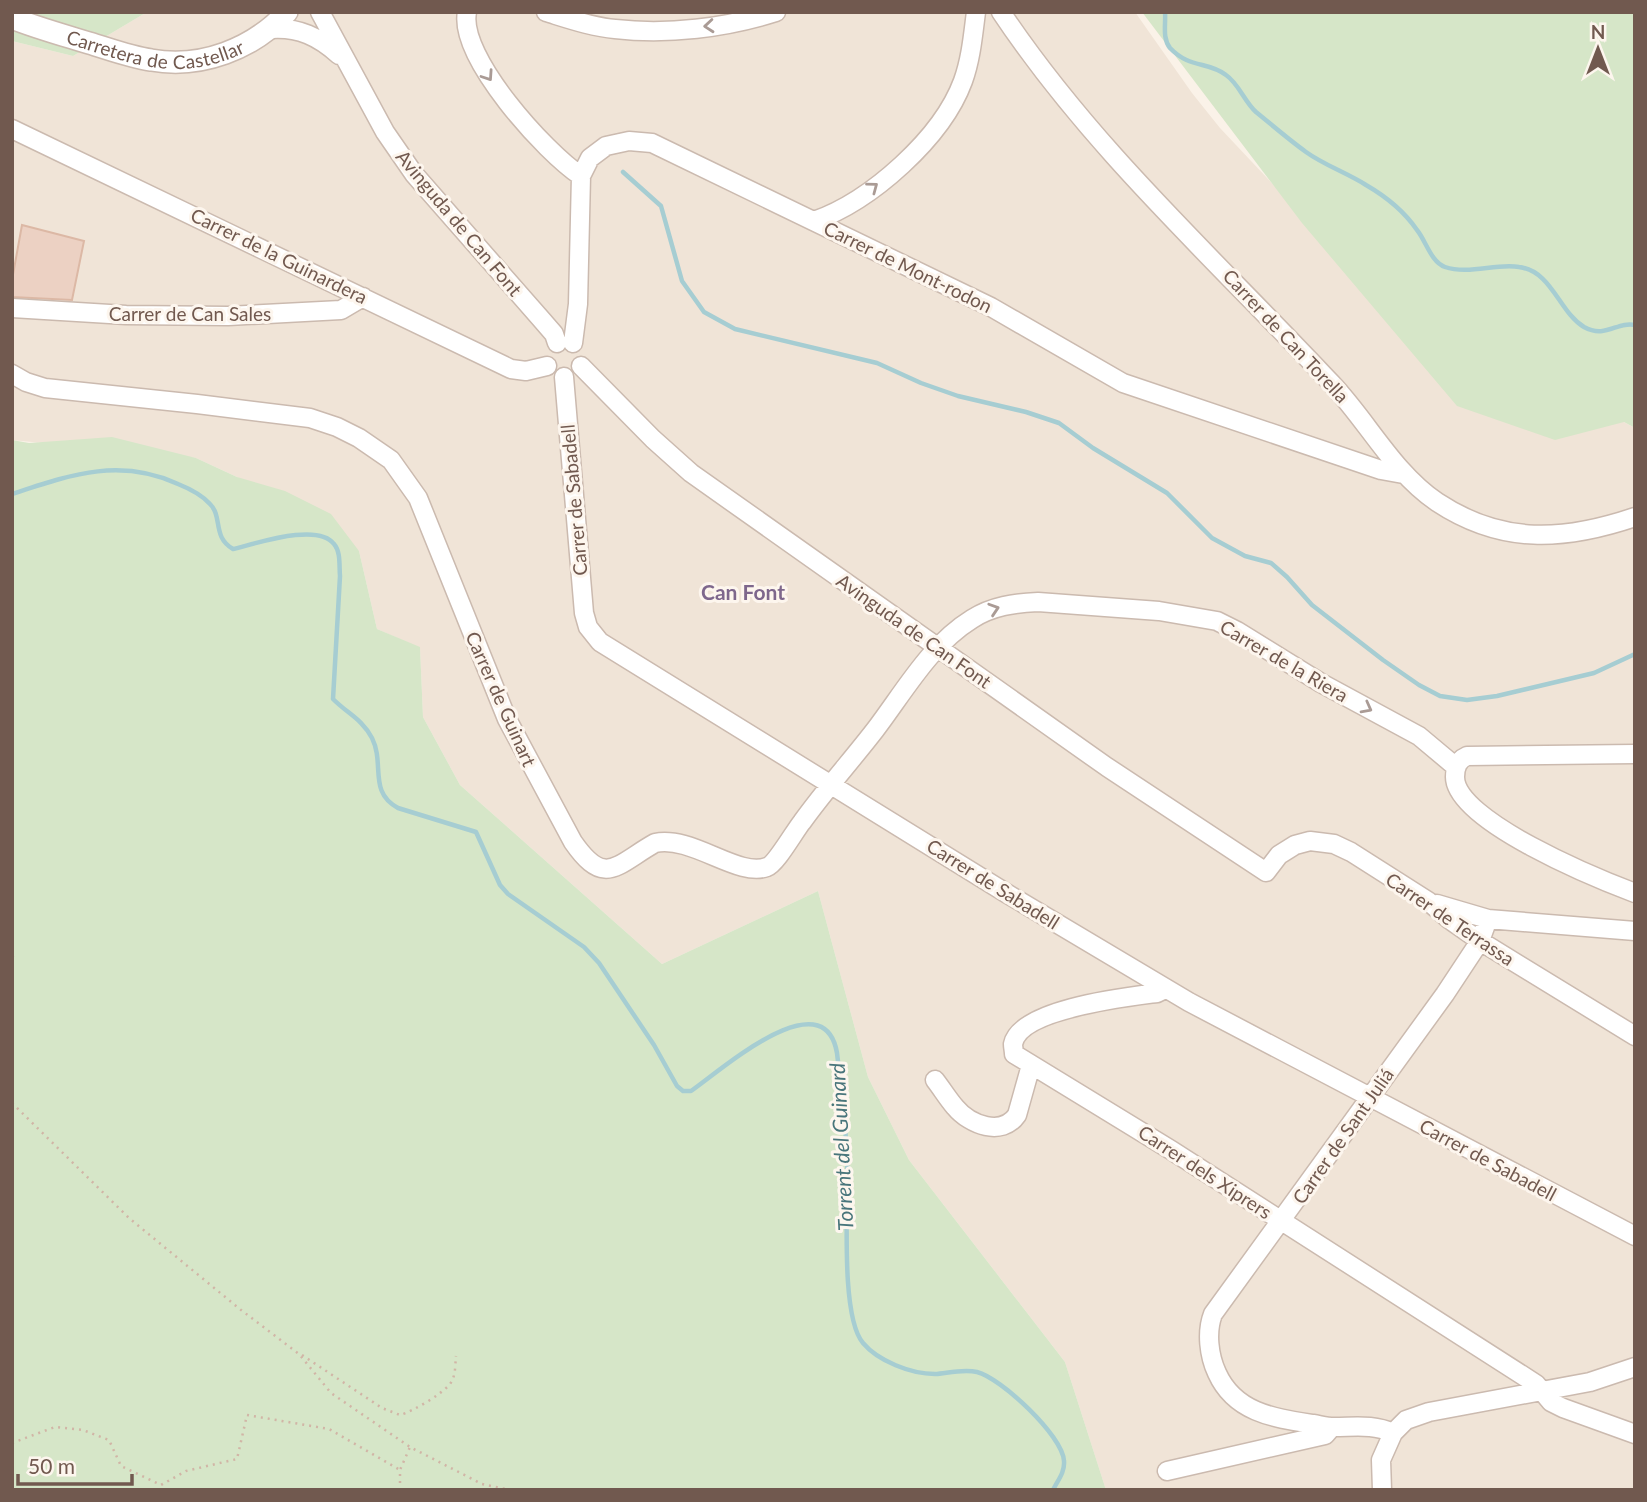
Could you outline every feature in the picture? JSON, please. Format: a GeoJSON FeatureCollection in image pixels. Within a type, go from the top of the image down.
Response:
{"type":"FeatureCollection","features":[{"type":"Feature","properties":{"kind":"street","name":"Carretera de Castellar"},"geometry":{"type":"LineString","coordinates":[[12,18],[138,58],[168,62],[200,60],[225,53],[261,37],[287,12]]}},
{"type":"Feature","properties":{"kind":"street","name":"Avinguda de Can Font"},"geometry":{"type":"LineString","coordinates":[[320,12],[385,132],[414,174],[554,334],[565,343]]}},
{"type":"Feature","properties":{"kind":"street","name":"Avinguda de Can Font"},"geometry":{"type":"LineString","coordinates":[[333,12],[347,63]]}},
{"type":"Feature","properties":{"kind":"street"},"geometry":{"type":"LineString","coordinates":[[467,12],[467,24],[484,71],[515,111],[562,163],[581,176],[578,304],[565,343]]}},
{"type":"Feature","properties":{"kind":"street"},"geometry":{"type":"LineString","coordinates":[[547,12],[589,25],[639,31],[724,25],[776,12]]}},
{"type":"Feature","properties":{"kind":"street"},"geometry":{"type":"LineString","coordinates":[[814,221],[832,215],[855,201],[888,176],[927,137],[953,101],[963,80],[976,12]]}},
{"type":"Feature","properties":{"kind":"street","name":"Carrer de Can Torella"},"geometry":{"type":"LineString","coordinates":[[1001,12],[1051,80],[1136,181],[1343,395],[1403,474],[1438,503],[1486,525],[1521,535],[1550,537],[1581,533],[1635,517]]}},
{"type":"Feature","properties":{"kind":"street","name":"Avinguda de Can Font"},"geometry":{"type":"LineString","coordinates":[[271,29],[287,28],[311,35],[331,47],[347,63]]}},
{"type":"Feature","properties":{"kind":"street","name":"Carrer de la Guinardera"},"geometry":{"type":"LineString","coordinates":[[12,129],[511,369],[526,371],[547,366]]}},
{"type":"Feature","properties":{"kind":"street","name":"Carrer de Mont-rodon"},"geometry":{"type":"LineString","coordinates":[[581,176],[590,158],[606,146],[617,142],[640,141],[668,150],[716,176],[991,307],[1123,383],[1381,470],[1403,474]]}},
{"type":"Feature","properties":{"kind":"street","name":"Carrer de Can Sales"},"geometry":{"type":"LineString","coordinates":[[12,308],[126,315],[228,316],[341,310],[363,297]]}},
{"type":"Feature","properties":{"kind":"street"},"geometry":{"type":"LineString","coordinates":[[565,343],[582,355],[581,366],[576,374],[564,377],[553,374],[547,366],[547,354],[549,348],[565,343]]}},
{"type":"Feature","properties":{"kind":"street","name":"Avinguda de Can Font"},"geometry":{"type":"LineString","coordinates":[[581,366],[653,439],[691,473],[1107,767],[1266,872]]}},
{"type":"Feature","properties":{"kind":"street","name":"Carrer de Guinart"},"geometry":{"type":"LineString","coordinates":[[12,374],[45,388],[310,418],[359,438],[391,460],[418,498],[476,646],[513,730],[573,842],[584,858],[597,868],[612,869],[662,841],[684,844],[744,867],[770,867],[777,861],[783,846],[939,647]]}},
{"type":"Feature","properties":{"kind":"street","name":"Carrer de Sabadell"},"geometry":{"type":"LineString","coordinates":[[564,377],[584,613],[593,635],[610,649],[1165,989],[1635,1236]]}},
{"type":"Feature","properties":{"kind":"street","name":"Carrer de la Riera"},"geometry":{"type":"LineString","coordinates":[[939,647],[959,628],[981,614],[1021,602],[1038,601],[1195,615],[1217,621],[1237,631],[1298,670],[1402,726],[1419,736],[1456,767]]}},
{"type":"Feature","properties":{"kind":"street"},"geometry":{"type":"LineString","coordinates":[[1635,754],[1467,756],[1461,759],[1456,767],[1455,783],[1458,792],[1491,822],[1574,869],[1635,893]]}},
{"type":"Feature","properties":{"kind":"street","name":"Carrer de Terrassa"},"geometry":{"type":"LineString","coordinates":[[1266,872],[1285,850],[1310,841],[1334,844],[1428,901],[1480,941],[1635,1036]]}},
{"type":"Feature","properties":{"kind":"street"},"geometry":{"type":"LineString","coordinates":[[1428,901],[1488,919],[1635,931]]}},
{"type":"Feature","properties":{"kind":"street","name":"Carrer de Sant Juliá"},"geometry":{"type":"LineString","coordinates":[[1332,1427],[1269,1417],[1238,1401],[1220,1381],[1211,1355],[1209,1330],[1213,1314],[1371,1097],[1480,941],[1488,919]]}},
{"type":"Feature","properties":{"kind":"street","name":"Carrer dels Xiprers"},"geometry":{"type":"LineString","coordinates":[[1165,989],[1157,993],[1072,1008],[1031,1023],[1018,1034],[1013,1044],[1014,1055],[1101,1105],[1536,1384],[1551,1402],[1635,1434]]}},
{"type":"Feature","properties":{"kind":"street"},"geometry":{"type":"LineString","coordinates":[[935,1080],[963,1115],[984,1125],[1001,1128],[1013,1121],[1017,1115],[1031,1065]]}},
{"type":"Feature","properties":{"kind":"street"},"geometry":{"type":"LineString","coordinates":[[1382,1490],[1381,1460],[1393,1433],[1406,1420],[1429,1412],[1590,1382],[1635,1367]]}},
{"type":"Feature","properties":{"kind":"street"},"geometry":{"type":"LineString","coordinates":[[1167,1471],[1325,1435],[1332,1427],[1365,1425],[1393,1433]]}},
{"type":"Feature","properties":{"kind":"path"},"geometry":{"type":"LineString","coordinates":[[12,956],[16,959]]}},
{"type":"Feature","properties":{"kind":"path"},"geometry":{"type":"LineString","coordinates":[[12,1103],[129,1218],[241,1310],[299,1353],[382,1408],[400,1415],[411,1411],[450,1384],[455,1373],[456,1356]]}},
{"type":"Feature","properties":{"kind":"path"},"geometry":{"type":"LineString","coordinates":[[299,1353],[331,1393],[410,1447],[482,1484],[510,1490]]}},
{"type":"Feature","properties":{"kind":"path"},"geometry":{"type":"LineString","coordinates":[[12,1443],[55,1427],[83,1430],[109,1440],[121,1466],[161,1485],[186,1471],[237,1458],[247,1415],[329,1429],[400,1470]]}},
{"type":"Feature","properties":{"kind":"path"},"geometry":{"type":"LineString","coordinates":[[400,1490],[400,1470],[410,1447]]}},
{"type":"Feature","properties":{"kind":"shaded area"},"geometry":{"type":"Polygon","coordinates":[[[147,12],[1135,12],[1220,128],[1282,194],[1584,401],[1635,428],[1635,1490],[1106,1490],[1065,1362],[909,1160],[868,1077],[818,891],[662,964],[460,785],[423,717],[420,648],[377,629],[359,551],[237,477],[196,458],[12,440],[12,41],[73,56],[147,12]]]}},
{"type":"Feature","properties":{"kind":"green space"},"geometry":{"type":"Polygon","coordinates":[[[12,12],[147,12],[73,56],[12,41],[12,12]]]}},
{"type":"Feature","properties":{"kind":"green space"},"geometry":{"type":"Polygon","coordinates":[[[1142,12],[1635,12],[1635,428],[1624,422],[1555,440],[1457,406],[1302,223],[1142,12]]]}},
{"type":"Feature","properties":{"kind":"green space"},"geometry":{"type":"Polygon","coordinates":[[[112,437],[196,458],[237,477],[285,491],[331,514],[359,551],[377,629],[420,647],[423,717],[460,785],[662,964],[818,891],[868,1077],[909,1160],[1065,1362],[1106,1490],[12,1490],[12,440],[29,443],[112,437]]]}},
{"type":"Feature","properties":{"kind":"building"},"geometry":{"type":"Polygon","coordinates":[[[22,225],[84,241],[72,300],[12,297],[12,280],[22,225]]]}},
{"type":"Feature","properties":{"kind":"waterway"},"geometry":{"type":"LineString","coordinates":[[1165,12],[1165,35],[1170,48],[1177,55],[1226,75],[1256,112],[1293,142],[1313,157],[1387,199],[1412,223],[1440,264],[1463,270],[1510,266],[1530,270],[1540,276],[1568,312],[1584,327],[1605,331],[1623,325],[1635,325]]}},
{"type":"Feature","properties":{"kind":"waterway"},"geometry":{"type":"LineString","coordinates":[[623,172],[661,206],[682,281],[704,312],[735,329],[877,363],[958,396],[1026,412],[1059,423],[1093,448],[1167,493],[1212,538],[1245,556],[1271,563],[1312,605],[1383,660],[1440,696],[1467,700],[1497,696],[1594,673],[1635,654]]}},
{"type":"Feature","properties":{"kind":"waterway","name":"Torrent del Guinard"},"geometry":{"type":"LineString","coordinates":[[12,494],[74,475],[115,470],[135,472],[178,484],[203,498],[214,509],[222,539],[233,549],[270,539],[301,535],[315,535],[334,544],[339,555],[340,576],[333,699],[359,721],[372,738],[383,794],[398,808],[476,832],[500,885],[508,894],[584,947],[599,963],[654,1045],[677,1086],[683,1091],[691,1091],[770,1036],[793,1027],[813,1024],[828,1032],[837,1053],[844,1116],[848,1281],[856,1328],[863,1343],[877,1355],[916,1372],[977,1372],[1001,1385],[1042,1423],[1061,1450],[1063,1469],[1053,1490]]}},
{"type":"Feature","properties":{"kind":"district","name":"Can Font"},"geometry":{"type":"Point","coordinates":[743,593]}}]}
